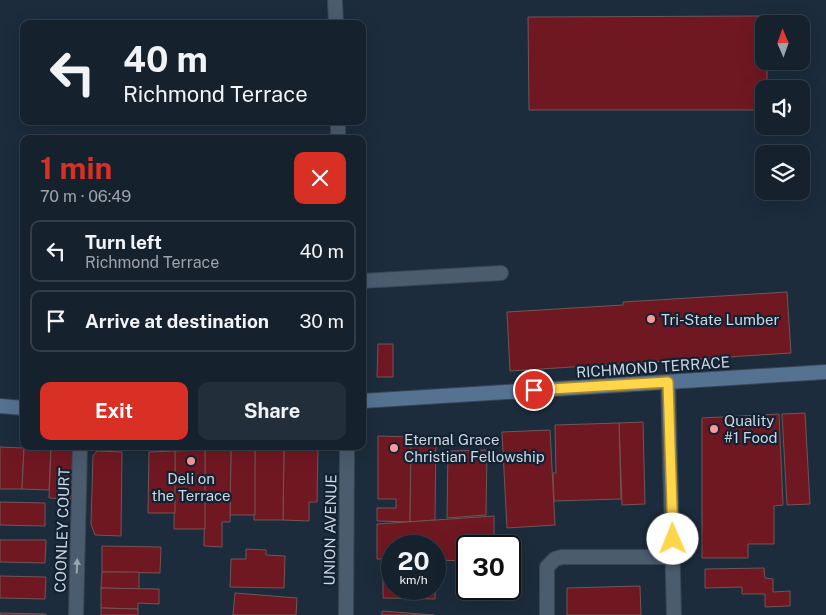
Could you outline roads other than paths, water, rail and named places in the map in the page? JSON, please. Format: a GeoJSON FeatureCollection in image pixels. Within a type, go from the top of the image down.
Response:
{"type":"FeatureCollection","features":[{"type":"Feature","properties":{"kind":"main road","name":"RICHMOND TERRACE"},"geometry":{"type":"LineString","coordinates":[[366,401],[826,372]]}},
{"type":"Feature","properties":{"kind":"main road"},"geometry":{"type":"LineString","coordinates":[[0,406],[20,408]]}},
{"type":"Feature","properties":{"kind":"street"},"geometry":{"type":"LineString","coordinates":[[335,2],[336,20]]}},
{"type":"Feature","properties":{"kind":"street"},"geometry":{"type":"LineString","coordinates":[[366,281],[501,273]]}},
{"type":"Feature","properties":{"kind":"street"},"geometry":{"type":"LineString","coordinates":[[668,382],[674,615]]}},
{"type":"Feature","properties":{"kind":"street","name":"COONLEY COURT"},"geometry":{"type":"LineString","coordinates":[[76,615],[80,450]]}},
{"type":"Feature","properties":{"kind":"street","name":"UNION AVENUE"},"geometry":{"type":"LineString","coordinates":[[346,615],[348,450]]}},
{"type":"Feature","properties":{"kind":"street"},"geometry":{"type":"LineString","coordinates":[[547,615],[547,567],[555,559],[562,557],[673,557]]}},
{"type":"Feature","properties":{"kind":"place","name":"Tri-State Lumber"},"geometry":{"type":"Point","coordinates":[651,319]}},
{"type":"Feature","properties":{"kind":"place","name":"Quality #1 Food"},"geometry":{"type":"Point","coordinates":[714,429]}},
{"type":"Feature","properties":{"kind":"place","name":"Eternal Grace Christian Fellowship"},"geometry":{"type":"Point","coordinates":[394,448]}},
{"type":"Feature","properties":{"kind":"place","name":"Deli on the Terrace"},"geometry":{"type":"Point","coordinates":[191,461]}}]}
